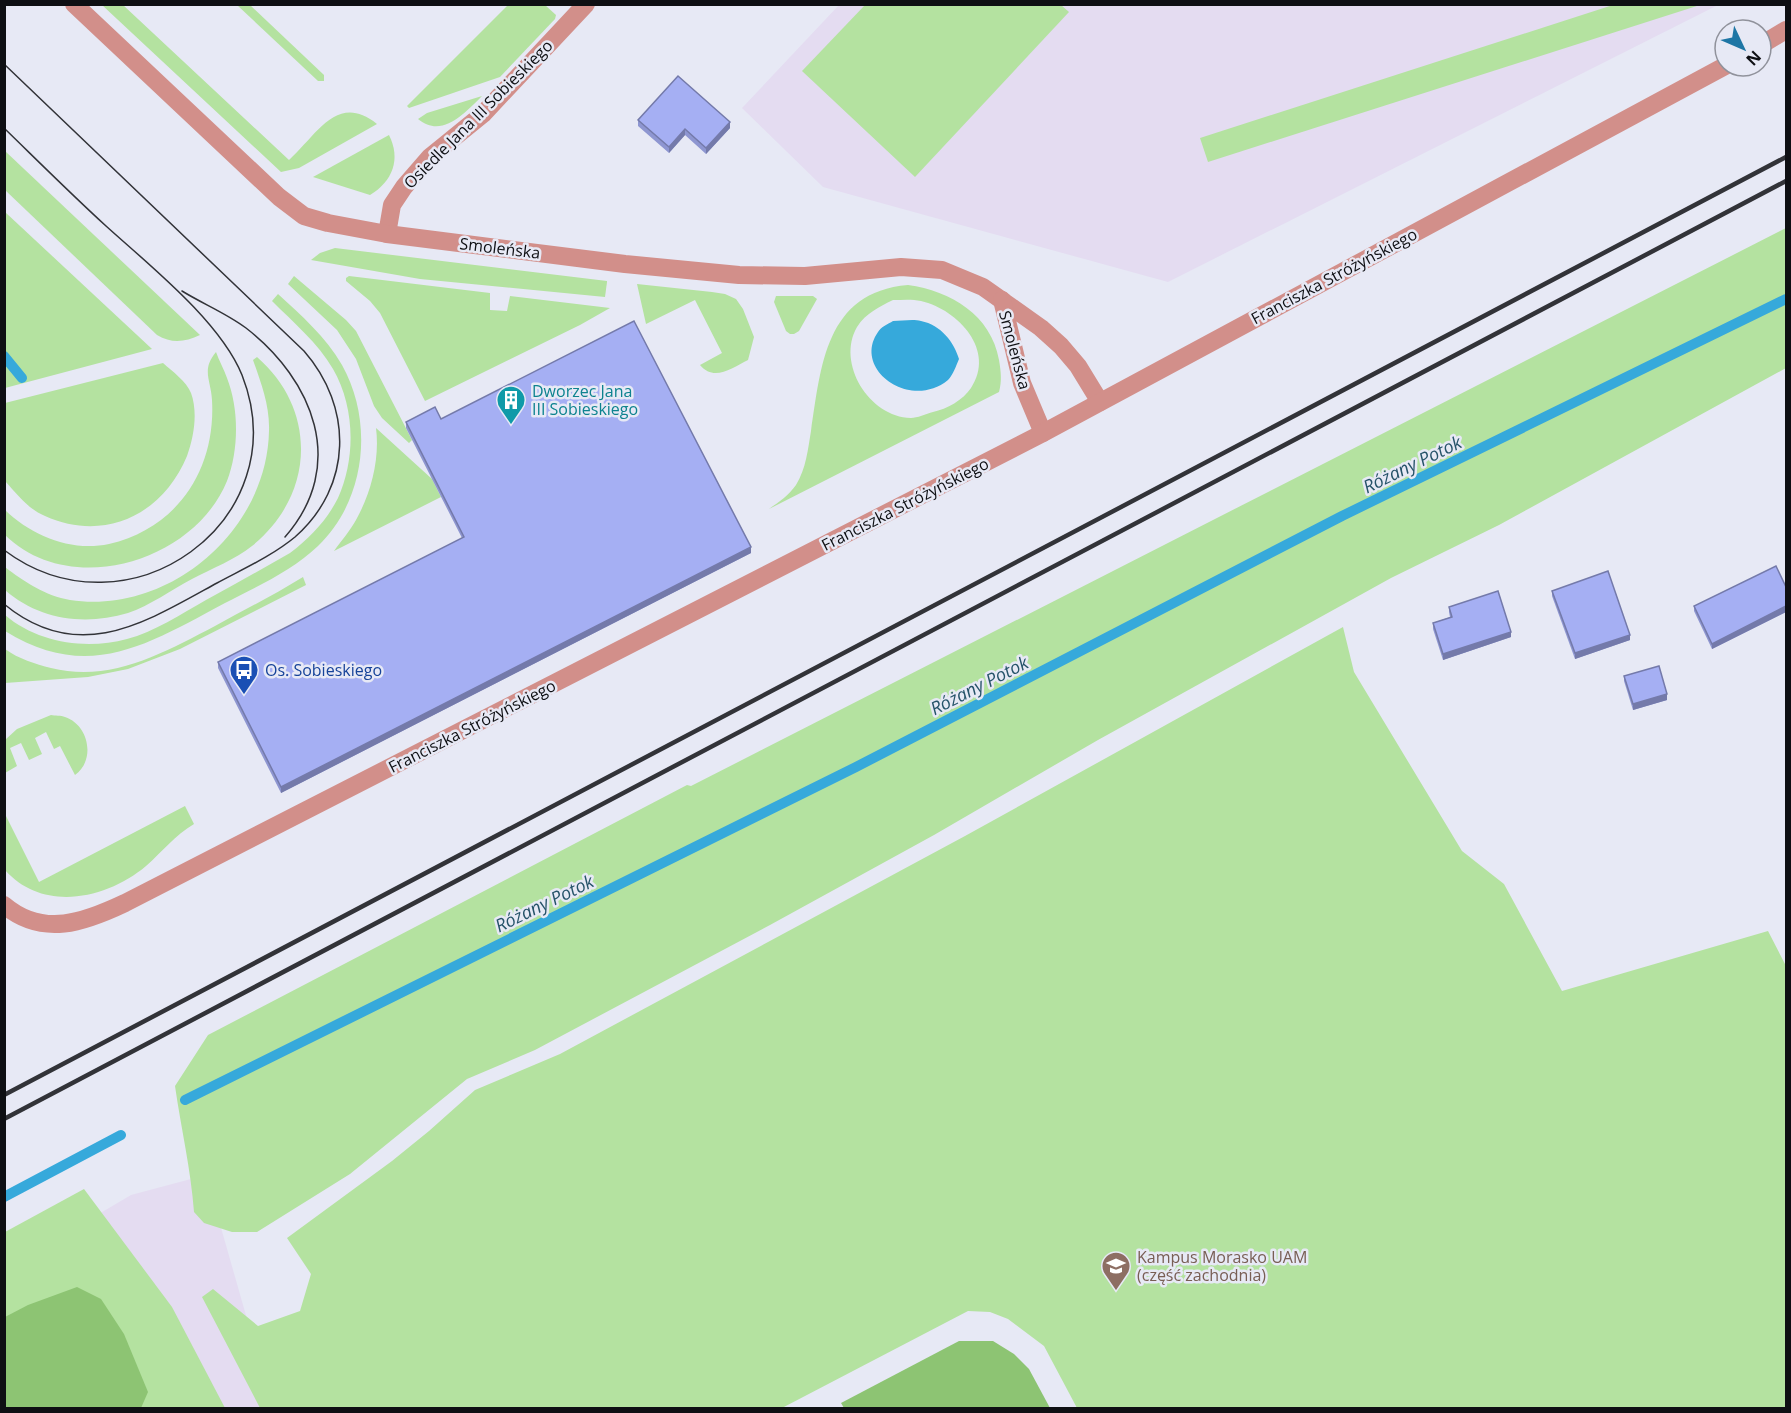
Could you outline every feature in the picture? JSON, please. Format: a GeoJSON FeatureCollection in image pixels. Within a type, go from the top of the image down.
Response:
{"type":"FeatureCollection","features":[{"type":"Feature","properties":{"kind":"street","name":"Smoleńska"},"geometry":{"type":"LineString","coordinates":[[74,4],[292,208],[304,216],[387,234],[597,261],[739,275],[805,276],[918,267],[942,270],[983,287],[1041,328],[1078,366],[1100,402]]}},
{"type":"Feature","properties":{"kind":"street","name":"Osiedle Jana III Sobieskiego"},"geometry":{"type":"LineString","coordinates":[[387,234],[392,205],[404,186],[430,158],[483,114],[586,4]]}},
{"type":"Feature","properties":{"kind":"street"},"geometry":{"type":"LineString","coordinates":[[1773,38],[1786,30]]}},
{"type":"Feature","properties":{"kind":"street","name":"Franciszka Stróżyńskiego"},"geometry":{"type":"LineString","coordinates":[[4,905],[21,917],[51,924],[75,923],[101,914],[1043,433],[1713,72]]}},
{"type":"Feature","properties":{"kind":"street","name":"Smoleńska"},"geometry":{"type":"LineString","coordinates":[[1002,300],[1022,383],[1043,433]]}},
{"type":"Feature","properties":{"kind":"shaded area"},"geometry":{"type":"Polygon","coordinates":[[[839,5],[1718,5],[1168,282],[823,187],[742,108],[839,5]]]}},
{"type":"Feature","properties":{"kind":"shaded area"},"geometry":{"type":"Polygon","coordinates":[[[206,1175],[253,1340],[303,1408],[5,1408],[4,1270],[131,1195],[206,1175]]]}},
{"type":"Feature","properties":{"kind":"green space"},"geometry":{"type":"Polygon","coordinates":[[[509,4],[545,5],[556,15],[555,19],[500,77],[409,108],[407,106],[509,4]]]}},
{"type":"Feature","properties":{"kind":"green space"},"geometry":{"type":"Polygon","coordinates":[[[1616,4],[1700,5],[1208,162],[1200,138],[1616,4]]]}},
{"type":"Feature","properties":{"kind":"green space"},"geometry":{"type":"Polygon","coordinates":[[[102,5],[123,5],[289,160],[319,129],[339,115],[350,113],[363,115],[377,124],[299,168],[281,172],[102,5]]]}},
{"type":"Feature","properties":{"kind":"green space"},"geometry":{"type":"Polygon","coordinates":[[[237,5],[250,5],[324,75],[324,81],[318,81],[237,5]]]}},
{"type":"Feature","properties":{"kind":"green space"},"geometry":{"type":"Polygon","coordinates":[[[865,5],[1061,5],[1069,12],[915,177],[802,71],[865,5]]]}},
{"type":"Feature","properties":{"kind":"green space"},"geometry":{"type":"Polygon","coordinates":[[[482,96],[461,116],[444,125],[427,124],[418,119],[427,113],[482,96]]]}},
{"type":"Feature","properties":{"kind":"green space"},"geometry":{"type":"Polygon","coordinates":[[[389,135],[393,144],[393,169],[384,183],[370,195],[313,177],[389,135]]]}},
{"type":"Feature","properties":{"kind":"green space"},"geometry":{"type":"Polygon","coordinates":[[[4,151],[200,335],[178,341],[157,335],[5,190],[4,151]]]}},
{"type":"Feature","properties":{"kind":"green space"},"geometry":{"type":"Polygon","coordinates":[[[5,212],[152,349],[5,388],[5,212]]]}},
{"type":"Feature","properties":{"kind":"green space"},"geometry":{"type":"Polygon","coordinates":[[[1786,228],[1786,368],[1499,525],[1391,578],[770,925],[535,1050],[467,1079],[350,1174],[257,1232],[232,1232],[204,1223],[194,1212],[175,1086],[208,1035],[687,785],[691,786],[1786,228]]]}},
{"type":"Feature","properties":{"kind":"green space"},"geometry":{"type":"Polygon","coordinates":[[[335,248],[607,281],[605,297],[420,279],[311,260],[320,253],[335,248]]]}},
{"type":"Feature","properties":{"kind":"green space"},"geometry":{"type":"Polygon","coordinates":[[[294,276],[356,331],[412,440],[409,443],[382,418],[374,406],[356,359],[337,330],[288,284],[294,276]]]}},
{"type":"Feature","properties":{"kind":"green space"},"geometry":{"type":"Polygon","coordinates":[[[349,276],[490,293],[490,310],[507,311],[510,296],[610,308],[425,401],[380,313],[370,301],[346,281],[349,276]]]}},
{"type":"Feature","properties":{"kind":"green space"},"geometry":{"type":"Polygon","coordinates":[[[637,284],[712,292],[736,299],[743,309],[754,337],[748,360],[723,372],[711,373],[705,370],[700,365],[722,353],[695,300],[646,324],[637,284]]]}},
{"type":"Feature","properties":{"kind":"green space"},"geometry":{"type":"Polygon","coordinates":[[[908,285],[924,288],[967,308],[978,318],[995,344],[1001,372],[999,392],[769,509],[790,492],[802,472],[808,452],[824,359],[832,337],[843,317],[859,302],[880,291],[908,285]],[[893,300],[869,314],[857,327],[852,341],[851,356],[860,386],[882,408],[896,415],[913,418],[944,409],[964,396],[978,374],[979,360],[970,334],[948,313],[935,306],[921,301],[893,300]]]}},
{"type":"Feature","properties":{"kind":"green space"},"geometry":{"type":"Polygon","coordinates":[[[278,294],[313,327],[336,355],[352,387],[358,411],[361,435],[360,460],[355,484],[334,527],[308,555],[273,578],[144,644],[118,652],[91,656],[64,654],[35,646],[5,631],[5,615],[32,632],[63,642],[95,644],[137,636],[167,622],[290,553],[323,521],[338,498],[348,466],[350,433],[346,400],[327,359],[272,301],[278,294]]]}},
{"type":"Feature","properties":{"kind":"green space"},"geometry":{"type":"Polygon","coordinates":[[[776,296],[813,296],[817,299],[799,331],[794,334],[786,331],[774,302],[776,296]]]}},
{"type":"Feature","properties":{"kind":"green space"},"geometry":{"type":"Polygon","coordinates":[[[216,352],[234,403],[236,429],[234,456],[227,481],[211,509],[188,533],[159,551],[128,562],[95,567],[62,565],[32,554],[5,535],[5,510],[27,527],[53,540],[81,546],[95,546],[133,536],[155,524],[173,510],[188,492],[199,472],[207,449],[212,425],[212,400],[208,370],[211,358],[216,352]]]}},
{"type":"Feature","properties":{"kind":"green space"},"geometry":{"type":"Polygon","coordinates":[[[257,357],[277,378],[291,402],[299,427],[301,452],[297,478],[288,502],[273,525],[252,546],[231,560],[144,606],[112,617],[63,618],[33,608],[5,590],[5,567],[27,583],[52,595],[70,600],[107,601],[143,594],[176,579],[206,559],[231,532],[251,502],[264,468],[269,422],[264,395],[253,360],[257,357]]]}},
{"type":"Feature","properties":{"kind":"green space"},"geometry":{"type":"Polygon","coordinates":[[[163,363],[189,389],[193,400],[194,424],[187,456],[176,476],[163,494],[147,508],[130,518],[110,524],[89,526],[67,524],[33,509],[5,481],[5,403],[163,363]]]}},
{"type":"Feature","properties":{"kind":"green space"},"geometry":{"type":"Polygon","coordinates":[[[376,428],[432,479],[441,497],[334,551],[356,520],[366,499],[377,452],[376,428]]]}},
{"type":"Feature","properties":{"kind":"green space"},"geometry":{"type":"Polygon","coordinates":[[[303,577],[306,585],[180,649],[128,669],[88,677],[5,683],[5,649],[27,661],[73,672],[95,672],[116,668],[136,663],[176,646],[303,577]]]}},
{"type":"Feature","properties":{"kind":"green space"},"geometry":{"type":"Polygon","coordinates":[[[1343,627],[1354,672],[1462,851],[1504,884],[1562,991],[1768,931],[1786,966],[1786,1408],[1077,1408],[1044,1346],[1008,1319],[990,1312],[968,1311],[782,1408],[260,1408],[202,1297],[213,1289],[258,1326],[300,1311],[311,1274],[287,1238],[392,1161],[475,1090],[560,1054],[965,836],[1343,627]]]}},
{"type":"Feature","properties":{"kind":"green space"},"geometry":{"type":"Polygon","coordinates":[[[51,715],[63,716],[80,727],[87,743],[86,761],[82,769],[75,775],[60,746],[54,749],[46,732],[35,738],[42,754],[29,760],[21,743],[10,748],[17,766],[5,773],[5,740],[17,729],[51,715]]]}},
{"type":"Feature","properties":{"kind":"green space"},"geometry":{"type":"Polygon","coordinates":[[[185,806],[194,824],[175,838],[146,866],[113,887],[75,897],[56,896],[38,892],[20,884],[5,870],[5,814],[39,882],[185,806]]]}},
{"type":"Feature","properties":{"kind":"green space"},"geometry":{"type":"Polygon","coordinates":[[[84,1189],[172,1307],[225,1408],[5,1408],[5,1232],[84,1189]]]}},
{"type":"Feature","properties":{"kind":"green space"},"geometry":{"type":"Polygon","coordinates":[[[77,1287],[101,1299],[124,1334],[148,1392],[141,1408],[5,1408],[5,1317],[28,1305],[77,1287]]]}},
{"type":"Feature","properties":{"kind":"green space"},"geometry":{"type":"Polygon","coordinates":[[[959,1341],[993,1341],[1014,1354],[1029,1369],[1050,1408],[844,1408],[841,1403],[959,1341]]]}},
{"type":"Feature","properties":{"kind":"water"},"geometry":{"type":"Polygon","coordinates":[[[893,321],[921,321],[935,326],[946,335],[959,359],[948,380],[933,388],[917,391],[889,382],[879,372],[873,359],[872,346],[879,330],[893,321]]]}},
{"type":"Feature","properties":{"kind":"building"},"geometry":{"type":"Polygon","coordinates":[[[678,76],[730,122],[706,148],[685,129],[669,147],[638,120],[678,76]]]}},
{"type":"Feature","properties":{"kind":"building"},"geometry":{"type":"Polygon","coordinates":[[[634,321],[751,547],[281,787],[218,662],[464,537],[406,422],[435,407],[441,419],[634,321]]]}},
{"type":"Feature","properties":{"kind":"building"},"geometry":{"type":"Polygon","coordinates":[[[1776,566],[1786,587],[1786,606],[1712,644],[1694,606],[1776,566]]]}},
{"type":"Feature","properties":{"kind":"building"},"geometry":{"type":"Polygon","coordinates":[[[1608,571],[1630,635],[1575,653],[1552,591],[1608,571]]]}},
{"type":"Feature","properties":{"kind":"building"},"geometry":{"type":"Polygon","coordinates":[[[1498,591],[1511,632],[1443,654],[1433,623],[1452,617],[1449,607],[1498,591]]]}},
{"type":"Feature","properties":{"kind":"building"},"geometry":{"type":"Polygon","coordinates":[[[1659,666],[1667,694],[1633,704],[1624,676],[1659,666]]]}},
{"type":"Feature","properties":{"kind":"waterway","name":"Różany Potok"},"geometry":{"type":"LineString","coordinates":[[185,1100],[856,767],[1342,516],[1786,299]]}},
{"type":"Feature","properties":{"kind":"waterway"},"geometry":{"type":"LineString","coordinates":[[4,356],[22,378]]}},
{"type":"Feature","properties":{"kind":"waterway","name":"Różany Potok"},"geometry":{"type":"LineString","coordinates":[[4,1197],[121,1135]]}},
{"type":"Feature","properties":{"kind":"tram line"},"geometry":{"type":"LineString","coordinates":[[4,64],[304,351],[320,373],[331,397],[338,421],[340,446],[336,471],[328,494],[314,517],[295,537],[267,556],[164,611],[138,623],[112,631],[86,635],[59,632],[32,622],[4,604]]}},
{"type":"Feature","properties":{"kind":"tram line"},"geometry":{"type":"LineString","coordinates":[[4,128],[93,214],[182,295],[218,334],[242,375],[253,428],[246,477],[224,519],[191,552],[149,574],[102,582],[52,575],[4,550]]}},
{"type":"Feature","properties":{"kind":"tram line"},"geometry":{"type":"LineString","coordinates":[[182,291],[246,328],[289,372],[304,398],[314,425],[318,453],[315,481],[304,509],[285,537]]}},
{"type":"Feature","properties":{"kind":"railway"},"geometry":{"type":"LineString","coordinates":[[4,1095],[1786,157]]}},
{"type":"Feature","properties":{"kind":"railway"},"geometry":{"type":"LineString","coordinates":[[4,1119],[1786,181]]}},
{"type":"Feature","properties":{"kind":"place","name":"Dworzec Jana III Sobieskiego"},"geometry":{"type":"Point","coordinates":[511,426]}},
{"type":"Feature","properties":{"kind":"place","name":"Os. Sobieskiego"},"geometry":{"type":"Point","coordinates":[244,696]}},
{"type":"Feature","properties":{"kind":"place","name":"Kampus Morasko UAM (część zachodnia)"},"geometry":{"type":"Point","coordinates":[1116,1292]}}]}
